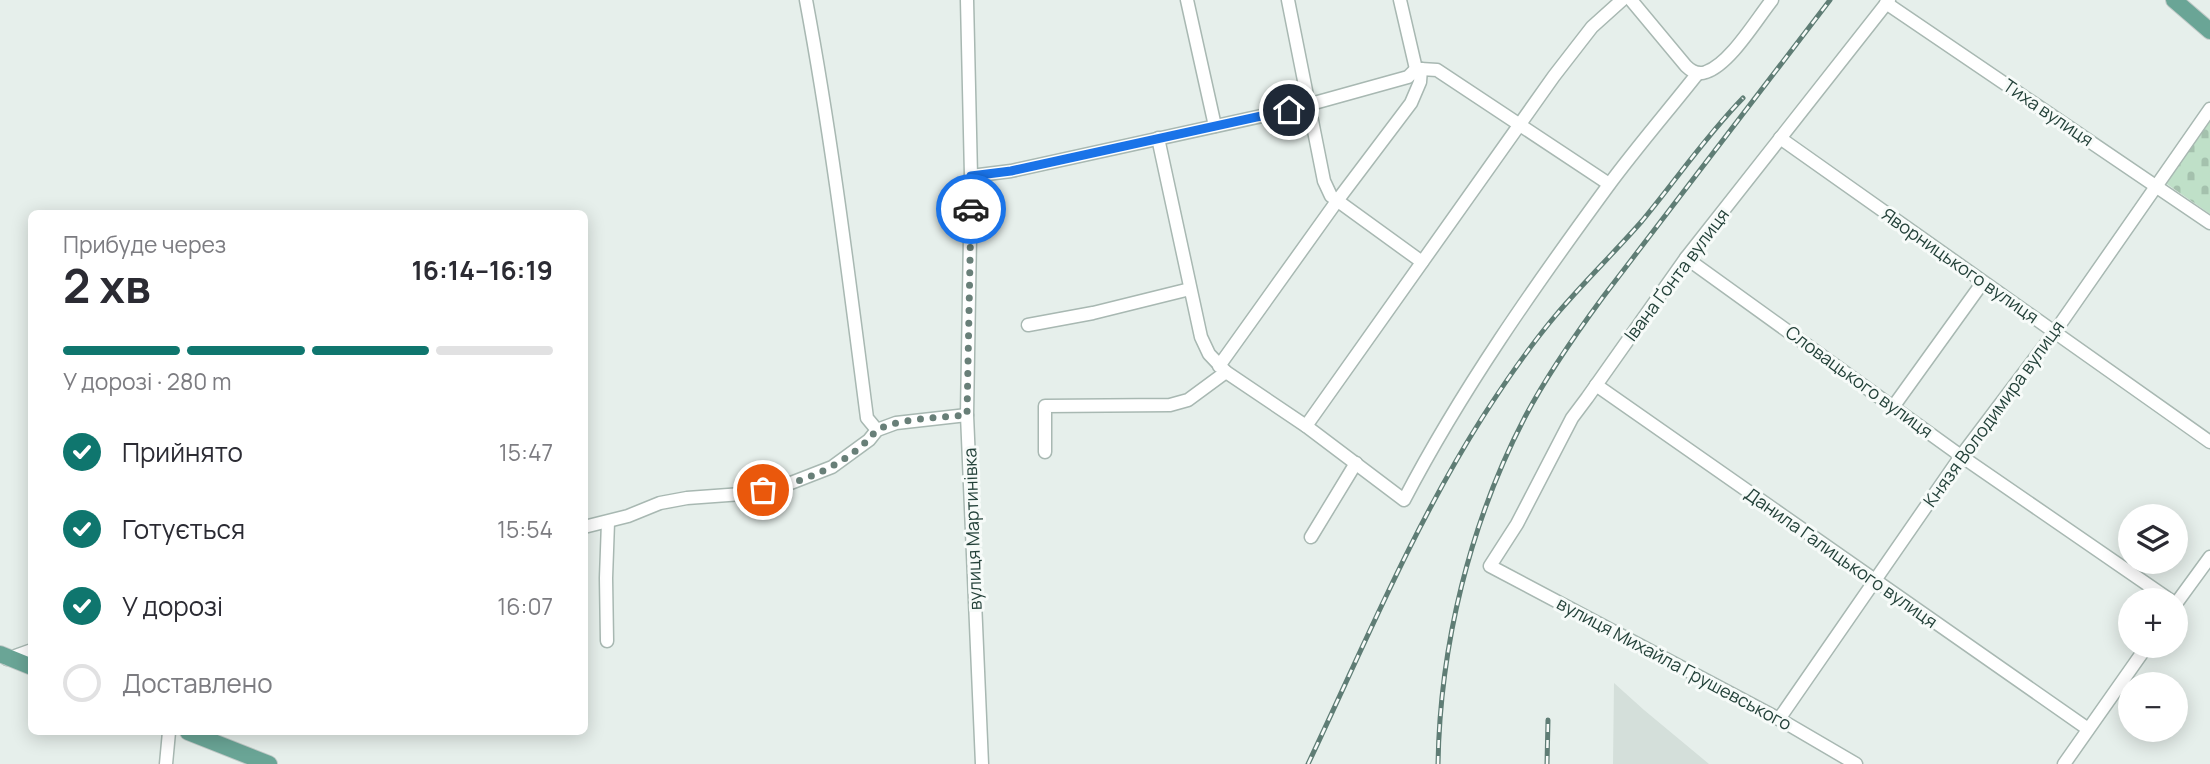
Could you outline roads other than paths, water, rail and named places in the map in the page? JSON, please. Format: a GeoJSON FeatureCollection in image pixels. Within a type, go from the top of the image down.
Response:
{"type":"FeatureCollection","features":[{"type":"Feature","properties":{"kind":"main road"},"geometry":{"type":"LineString","coordinates":[[2174,0],[2210,31]]}},
{"type":"Feature","properties":{"kind":"main road"},"geometry":{"type":"LineString","coordinates":[[3,658],[28,666]]}},
{"type":"Feature","properties":{"kind":"main road"},"geometry":{"type":"LineString","coordinates":[[196,735],[269,764]]}},
{"type":"Feature","properties":{"kind":"street"},"geometry":{"type":"LineString","coordinates":[[806,0],[838,197],[867,418],[877,430]]}},
{"type":"Feature","properties":{"kind":"street","name":"вулиця Мартинівка"},"geometry":{"type":"LineString","coordinates":[[967,0],[971,176],[967,415],[982,764]]}},
{"type":"Feature","properties":{"kind":"street"},"geometry":{"type":"LineString","coordinates":[[1187,0],[1215,126]]}},
{"type":"Feature","properties":{"kind":"street"},"geometry":{"type":"LineString","coordinates":[[1288,0],[1324,181],[1331,196],[1422,262]]}},
{"type":"Feature","properties":{"kind":"street"},"geometry":{"type":"LineString","coordinates":[[1045,452],[1045,406],[1170,405],[1188,400],[1222,369],[1337,201],[1411,103],[1420,82],[1401,0]]}},
{"type":"Feature","properties":{"kind":"street"},"geometry":{"type":"LineString","coordinates":[[1306,426],[1519,124],[1592,27],[1622,0]]}},
{"type":"Feature","properties":{"kind":"street"},"geometry":{"type":"LineString","coordinates":[[1631,0],[1686,66],[1698,73],[1705,73],[1730,54],[1772,0]]}},
{"type":"Feature","properties":{"kind":"street","name":"Івана Ґонта вулиця"},"geometry":{"type":"LineString","coordinates":[[1490,566],[1517,524],[1573,418],[1596,385],[1686,258],[1887,1]]}},
{"type":"Feature","properties":{"kind":"street","name":"Тиха вулиця"},"geometry":{"type":"LineString","coordinates":[[1887,1],[2210,223]]}},
{"type":"Feature","properties":{"kind":"street"},"geometry":{"type":"LineString","coordinates":[[971,176],[1011,171],[1310,104],[1408,77],[1418,69],[1437,70],[1609,184]]}},
{"type":"Feature","properties":{"kind":"street"},"geometry":{"type":"LineString","coordinates":[[1158,138],[1201,337],[1209,354],[1222,369],[1306,426],[1404,500],[1435,441],[1503,332],[1609,184],[1698,73]]}},
{"type":"Feature","properties":{"kind":"street","name":"Князя Володимира вулиця"},"geometry":{"type":"LineString","coordinates":[[1779,719],[1961,456],[2054,333],[2210,109]]}},
{"type":"Feature","properties":{"kind":"street","name":"Яворницького вулиця"},"geometry":{"type":"LineString","coordinates":[[1780,138],[2210,442]]}},
{"type":"Feature","properties":{"kind":"street","name":"Словацького вулиця"},"geometry":{"type":"LineString","coordinates":[[1686,258],[1961,456],[2153,588]]}},
{"type":"Feature","properties":{"kind":"street"},"geometry":{"type":"LineString","coordinates":[[1893,407],[1983,282]]}},
{"type":"Feature","properties":{"kind":"street"},"geometry":{"type":"LineString","coordinates":[[1028,326],[1190,289]]}},
{"type":"Feature","properties":{"kind":"street","name":"Данила Галицького вулиця"},"geometry":{"type":"LineString","coordinates":[[1596,385],[2088,729]]}},
{"type":"Feature","properties":{"kind":"street"},"geometry":{"type":"LineString","coordinates":[[588,526],[673,500],[742,494],[783,486],[832,467],[869,440],[877,430],[896,423],[967,415]]}},
{"type":"Feature","properties":{"kind":"street"},"geometry":{"type":"LineString","coordinates":[[1311,537],[1356,463]]}},
{"type":"Feature","properties":{"kind":"street"},"geometry":{"type":"LineString","coordinates":[[607,641],[608,522]]}},
{"type":"Feature","properties":{"kind":"street"},"geometry":{"type":"LineString","coordinates":[[2187,588],[2210,557]]}},
{"type":"Feature","properties":{"kind":"street","name":"вулиця Михайла Грушевського"},"geometry":{"type":"LineString","coordinates":[[1490,566],[1779,719],[1856,764]]}},
{"type":"Feature","properties":{"kind":"street"},"geometry":{"type":"LineString","coordinates":[[3,658],[28,651]]}},
{"type":"Feature","properties":{"kind":"street"},"geometry":{"type":"LineString","coordinates":[[2064,764],[2138,658]]}},
{"type":"Feature","properties":{"kind":"street"},"geometry":{"type":"LineString","coordinates":[[166,764],[169,735]]}},
{"type":"Feature","properties":{"kind":"railway"},"geometry":{"type":"LineString","coordinates":[[1438,764],[1445,674],[1462,586],[1488,499],[1525,417],[1562,356],[1603,297],[1830,0]]}},
{"type":"Feature","properties":{"kind":"railway"},"geometry":{"type":"LineString","coordinates":[[1308,764],[1411,545],[1457,459],[1491,405],[1556,315],[1642,221],[1743,98]]}},
{"type":"Feature","properties":{"kind":"railway"},"geometry":{"type":"LineString","coordinates":[[1547,764],[1548,720]]}}]}
